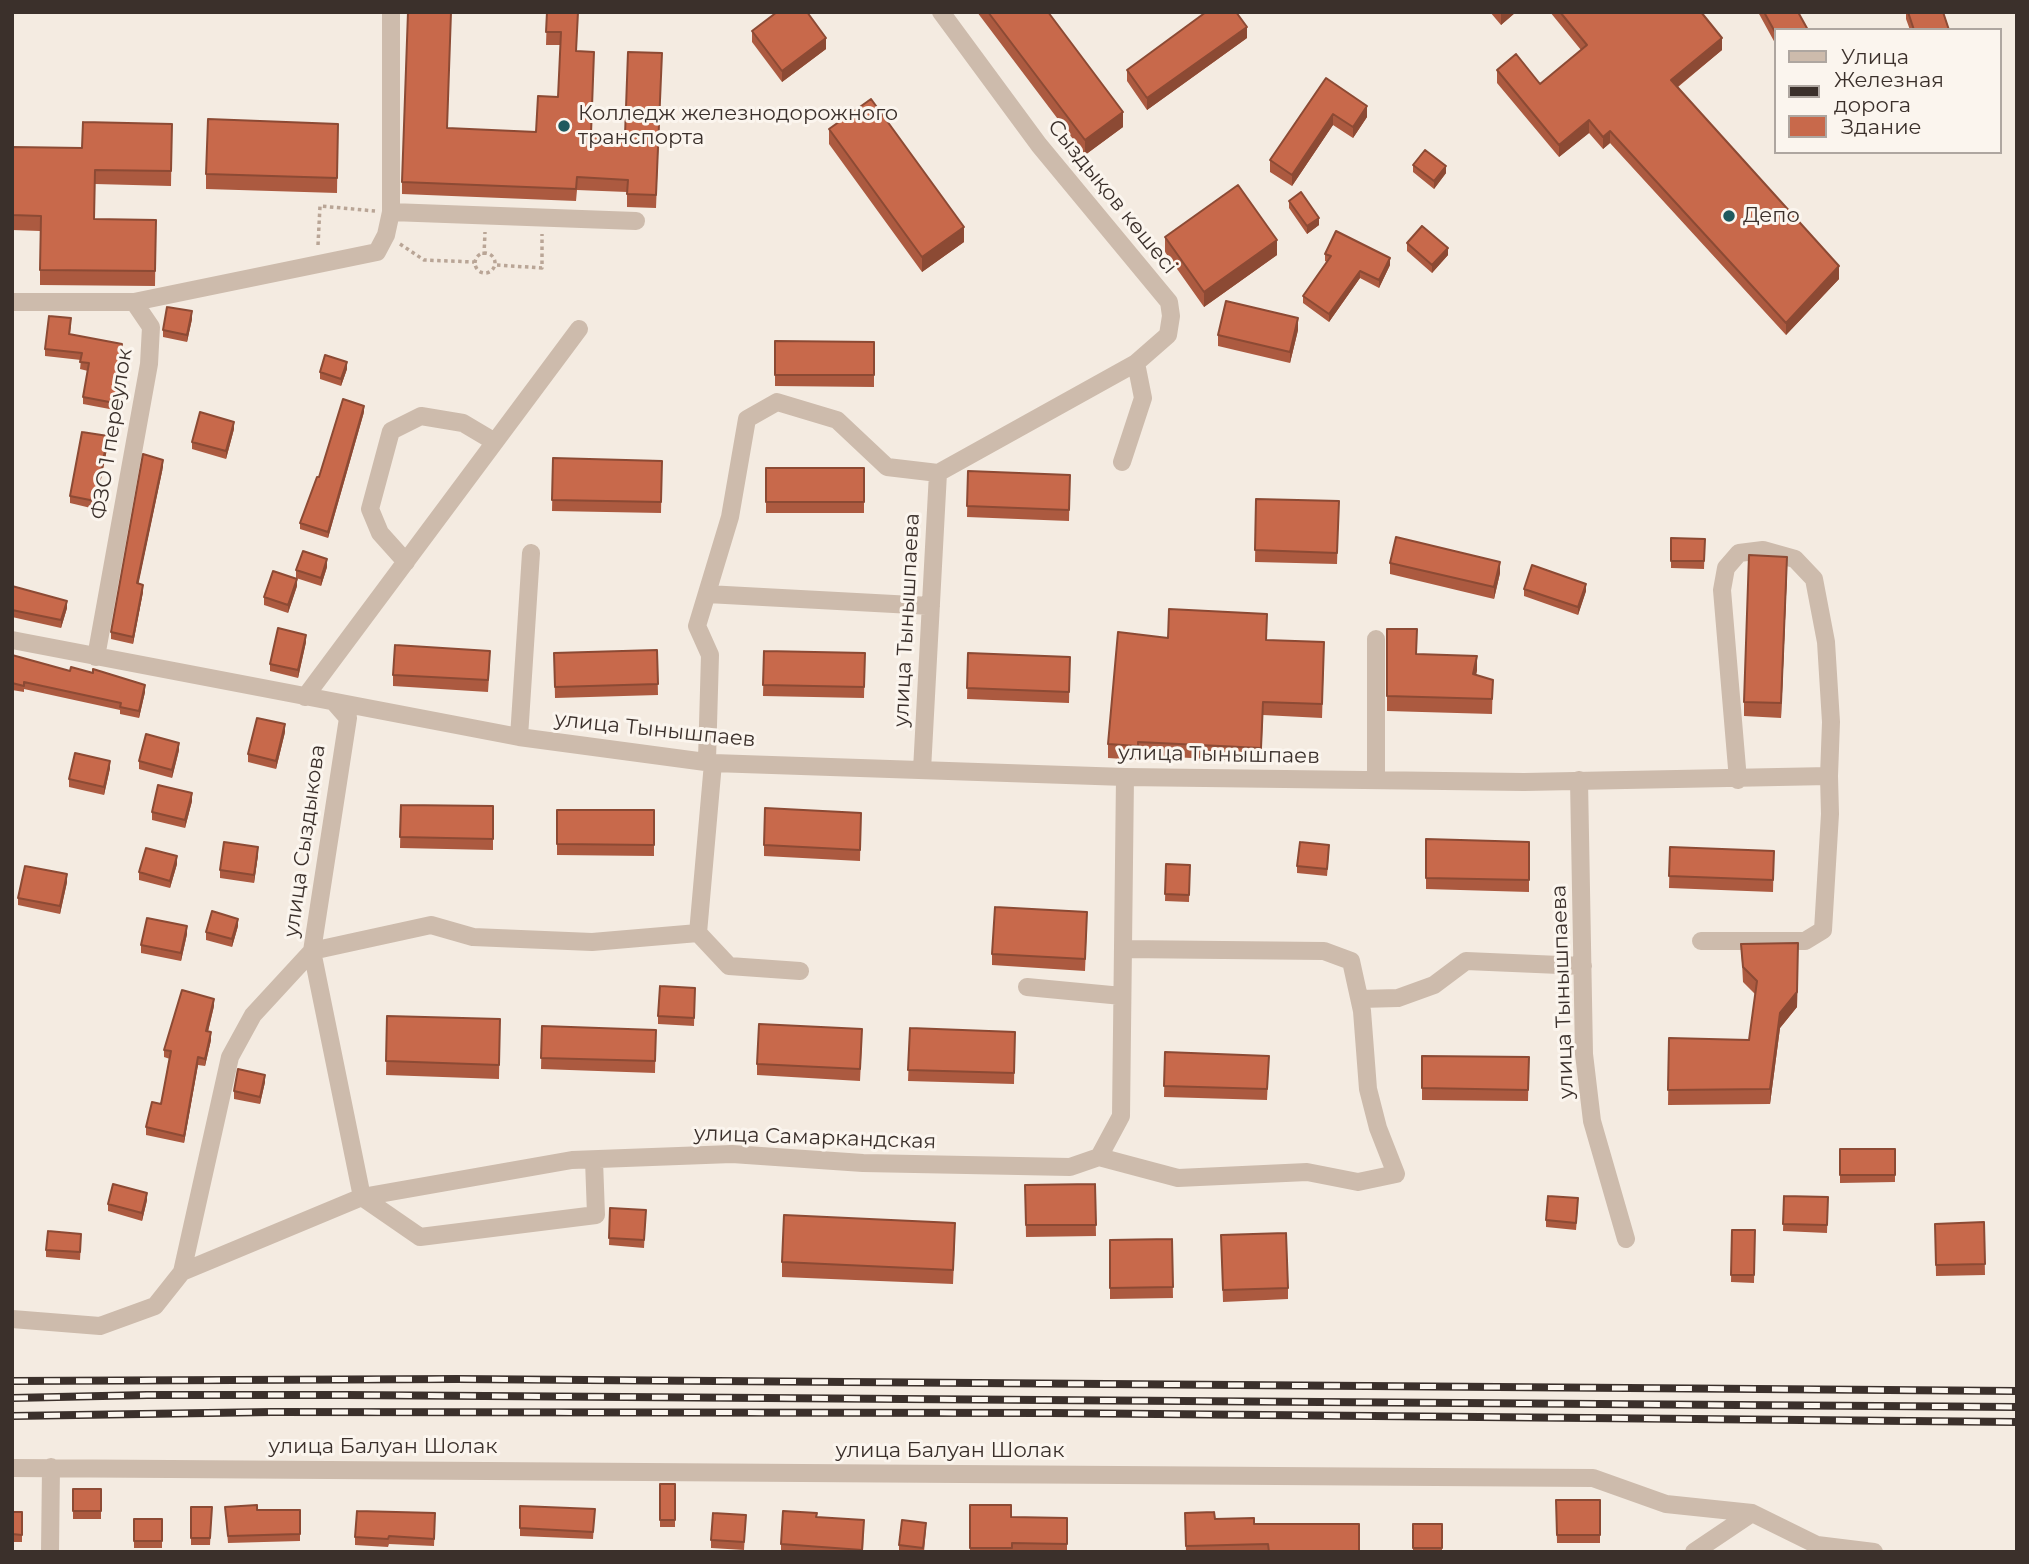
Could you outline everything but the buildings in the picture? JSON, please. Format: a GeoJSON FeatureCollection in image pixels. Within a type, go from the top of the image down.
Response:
{"type":"FeatureCollection","features":[{"type":"Feature","properties":{"kind":"street"},"geometry":{"type":"LineString","coordinates":[[12,302],[134,302],[377,252],[386,235],[391,212],[391,12]]}},
{"type":"Feature","properties":{"kind":"street","name":"Сыздықов көшесі"},"geometry":{"type":"LineString","coordinates":[[939,473],[1136,363],[1168,335],[1168,302],[1131,253],[1039,145],[941,12]]}},
{"type":"Feature","properties":{"kind":"street"},"geometry":{"type":"LineString","coordinates":[[391,212],[636,221]]}},
{"type":"Feature","properties":{"kind":"street","name":"ФЗО 1 переулок"},"geometry":{"type":"LineString","coordinates":[[96,657],[149,364],[151,327],[134,302]]}},
{"type":"Feature","properties":{"kind":"street"},"geometry":{"type":"LineString","coordinates":[[305,696],[579,329]]}},
{"type":"Feature","properties":{"kind":"street"},"geometry":{"type":"LineString","coordinates":[[1122,462],[1143,398],[1136,363]]}},
{"type":"Feature","properties":{"kind":"street"},"geometry":{"type":"LineString","coordinates":[[800,971],[729,966],[698,933],[710,761],[710,655],[697,625],[730,517],[747,419],[777,402],[837,420],[887,467],[939,473]]}},
{"type":"Feature","properties":{"kind":"street"},"geometry":{"type":"LineString","coordinates":[[406,562],[380,533],[370,509],[391,431],[421,416],[463,423],[495,442]]}},
{"type":"Feature","properties":{"kind":"street","name":"улица Тынышпаева"},"geometry":{"type":"LineString","coordinates":[[922,770],[939,473]]}},
{"type":"Feature","properties":{"kind":"street"},"geometry":{"type":"LineString","coordinates":[[1701,941],[1805,941],[1823,930],[1830,814],[1831,722],[1826,642],[1814,579],[1795,559],[1763,550],[1739,552],[1726,568],[1722,590],[1738,780]]}},
{"type":"Feature","properties":{"kind":"street"},"geometry":{"type":"LineString","coordinates":[[519,737],[531,553]]}},
{"type":"Feature","properties":{"kind":"street"},"geometry":{"type":"LineString","coordinates":[[707,594],[931,606]]}},
{"type":"Feature","properties":{"kind":"street"},"geometry":{"type":"LineString","coordinates":[[1376,639],[1376,779]]}},
{"type":"Feature","properties":{"kind":"street"},"geometry":{"type":"LineString","coordinates":[[12,640],[334,702]]}},
{"type":"Feature","properties":{"kind":"street","name":"улица Тынышпаев"},"geometry":{"type":"LineString","coordinates":[[334,702],[519,737],[710,761],[1125,777],[1738,780],[1829,776]]}},
{"type":"Feature","properties":{"kind":"street","name":"улица Сыздыкова"},"geometry":{"type":"LineString","coordinates":[[334,702],[348,718],[312,951],[362,1197]]}},
{"type":"Feature","properties":{"kind":"street"},"geometry":{"type":"LineString","coordinates":[[1123,949],[1324,951],[1351,961],[1360,999],[1368,1088],[1378,1128],[1396,1174],[1358,1182],[1307,1172],[1178,1178],[1099,1157],[1121,1116],[1125,777]]}},
{"type":"Feature","properties":{"kind":"street","name":"улица Тынышпаева"},"geometry":{"type":"LineString","coordinates":[[1579,780],[1584,1054],[1592,1121],[1626,1238]]}},
{"type":"Feature","properties":{"kind":"street"},"geometry":{"type":"LineString","coordinates":[[182,1272],[230,1057],[253,1015],[312,951],[431,926],[473,937],[592,942],[698,933]]}},
{"type":"Feature","properties":{"kind":"street"},"geometry":{"type":"LineString","coordinates":[[1360,999],[1398,998],[1434,985],[1466,961],[1583,966]]}},
{"type":"Feature","properties":{"kind":"street"},"geometry":{"type":"LineString","coordinates":[[1027,986],[1122,996]]}},
{"type":"Feature","properties":{"kind":"street","name":"улица Самаркандская"},"geometry":{"type":"LineString","coordinates":[[12,1319],[100,1326],[155,1306],[182,1272],[362,1197],[572,1160],[732,1154],[863,1163],[1070,1167],[1099,1157]]}},
{"type":"Feature","properties":{"kind":"street"},"geometry":{"type":"LineString","coordinates":[[362,1197],[420,1237],[596,1215],[594,1160]]}},
{"type":"Feature","properties":{"kind":"street"},"geometry":{"type":"LineString","coordinates":[[50,1552],[51,1467]]}},
{"type":"Feature","properties":{"kind":"street","name":"улица Балуан Шолак"},"geometry":{"type":"LineString","coordinates":[[12,1468],[1593,1478],[1665,1504],[1752,1513],[1817,1545],[1874,1552]]}},
{"type":"Feature","properties":{"kind":"street"},"geometry":{"type":"LineString","coordinates":[[1694,1552],[1752,1513]]}},
{"type":"Feature","properties":{"kind":"path"},"geometry":{"type":"LineString","coordinates":[[316,265],[320,206],[391,212]]}},
{"type":"Feature","properties":{"kind":"path"},"geometry":{"type":"LineString","coordinates":[[497,265],[542,268],[542,218]]}},
{"type":"Feature","properties":{"kind":"path"},"geometry":{"type":"LineString","coordinates":[[386,235],[424,260],[474,262]]}},
{"type":"Feature","properties":{"kind":"path"},"geometry":{"type":"LineString","coordinates":[[476,255],[491,255],[497,259],[497,265],[494,271],[475,270],[474,262],[476,255]]}},
{"type":"Feature","properties":{"kind":"railway"},"geometry":{"type":"LineString","coordinates":[[12,1381],[457,1379],[2017,1391]]}},
{"type":"Feature","properties":{"kind":"railway"},"geometry":{"type":"LineString","coordinates":[[12,1398],[346,1395],[2017,1407]]}},
{"type":"Feature","properties":{"kind":"railway"},"geometry":{"type":"LineString","coordinates":[[12,1416],[272,1412],[1050,1413],[2017,1422]]}},
{"type":"Feature","properties":{"kind":"place","name":"Колледж железнодорожного транспорта"},"geometry":{"type":"Point","coordinates":[564,126]}},
{"type":"Feature","properties":{"kind":"place","name":"Депо"},"geometry":{"type":"Point","coordinates":[1729,216]}}]}
